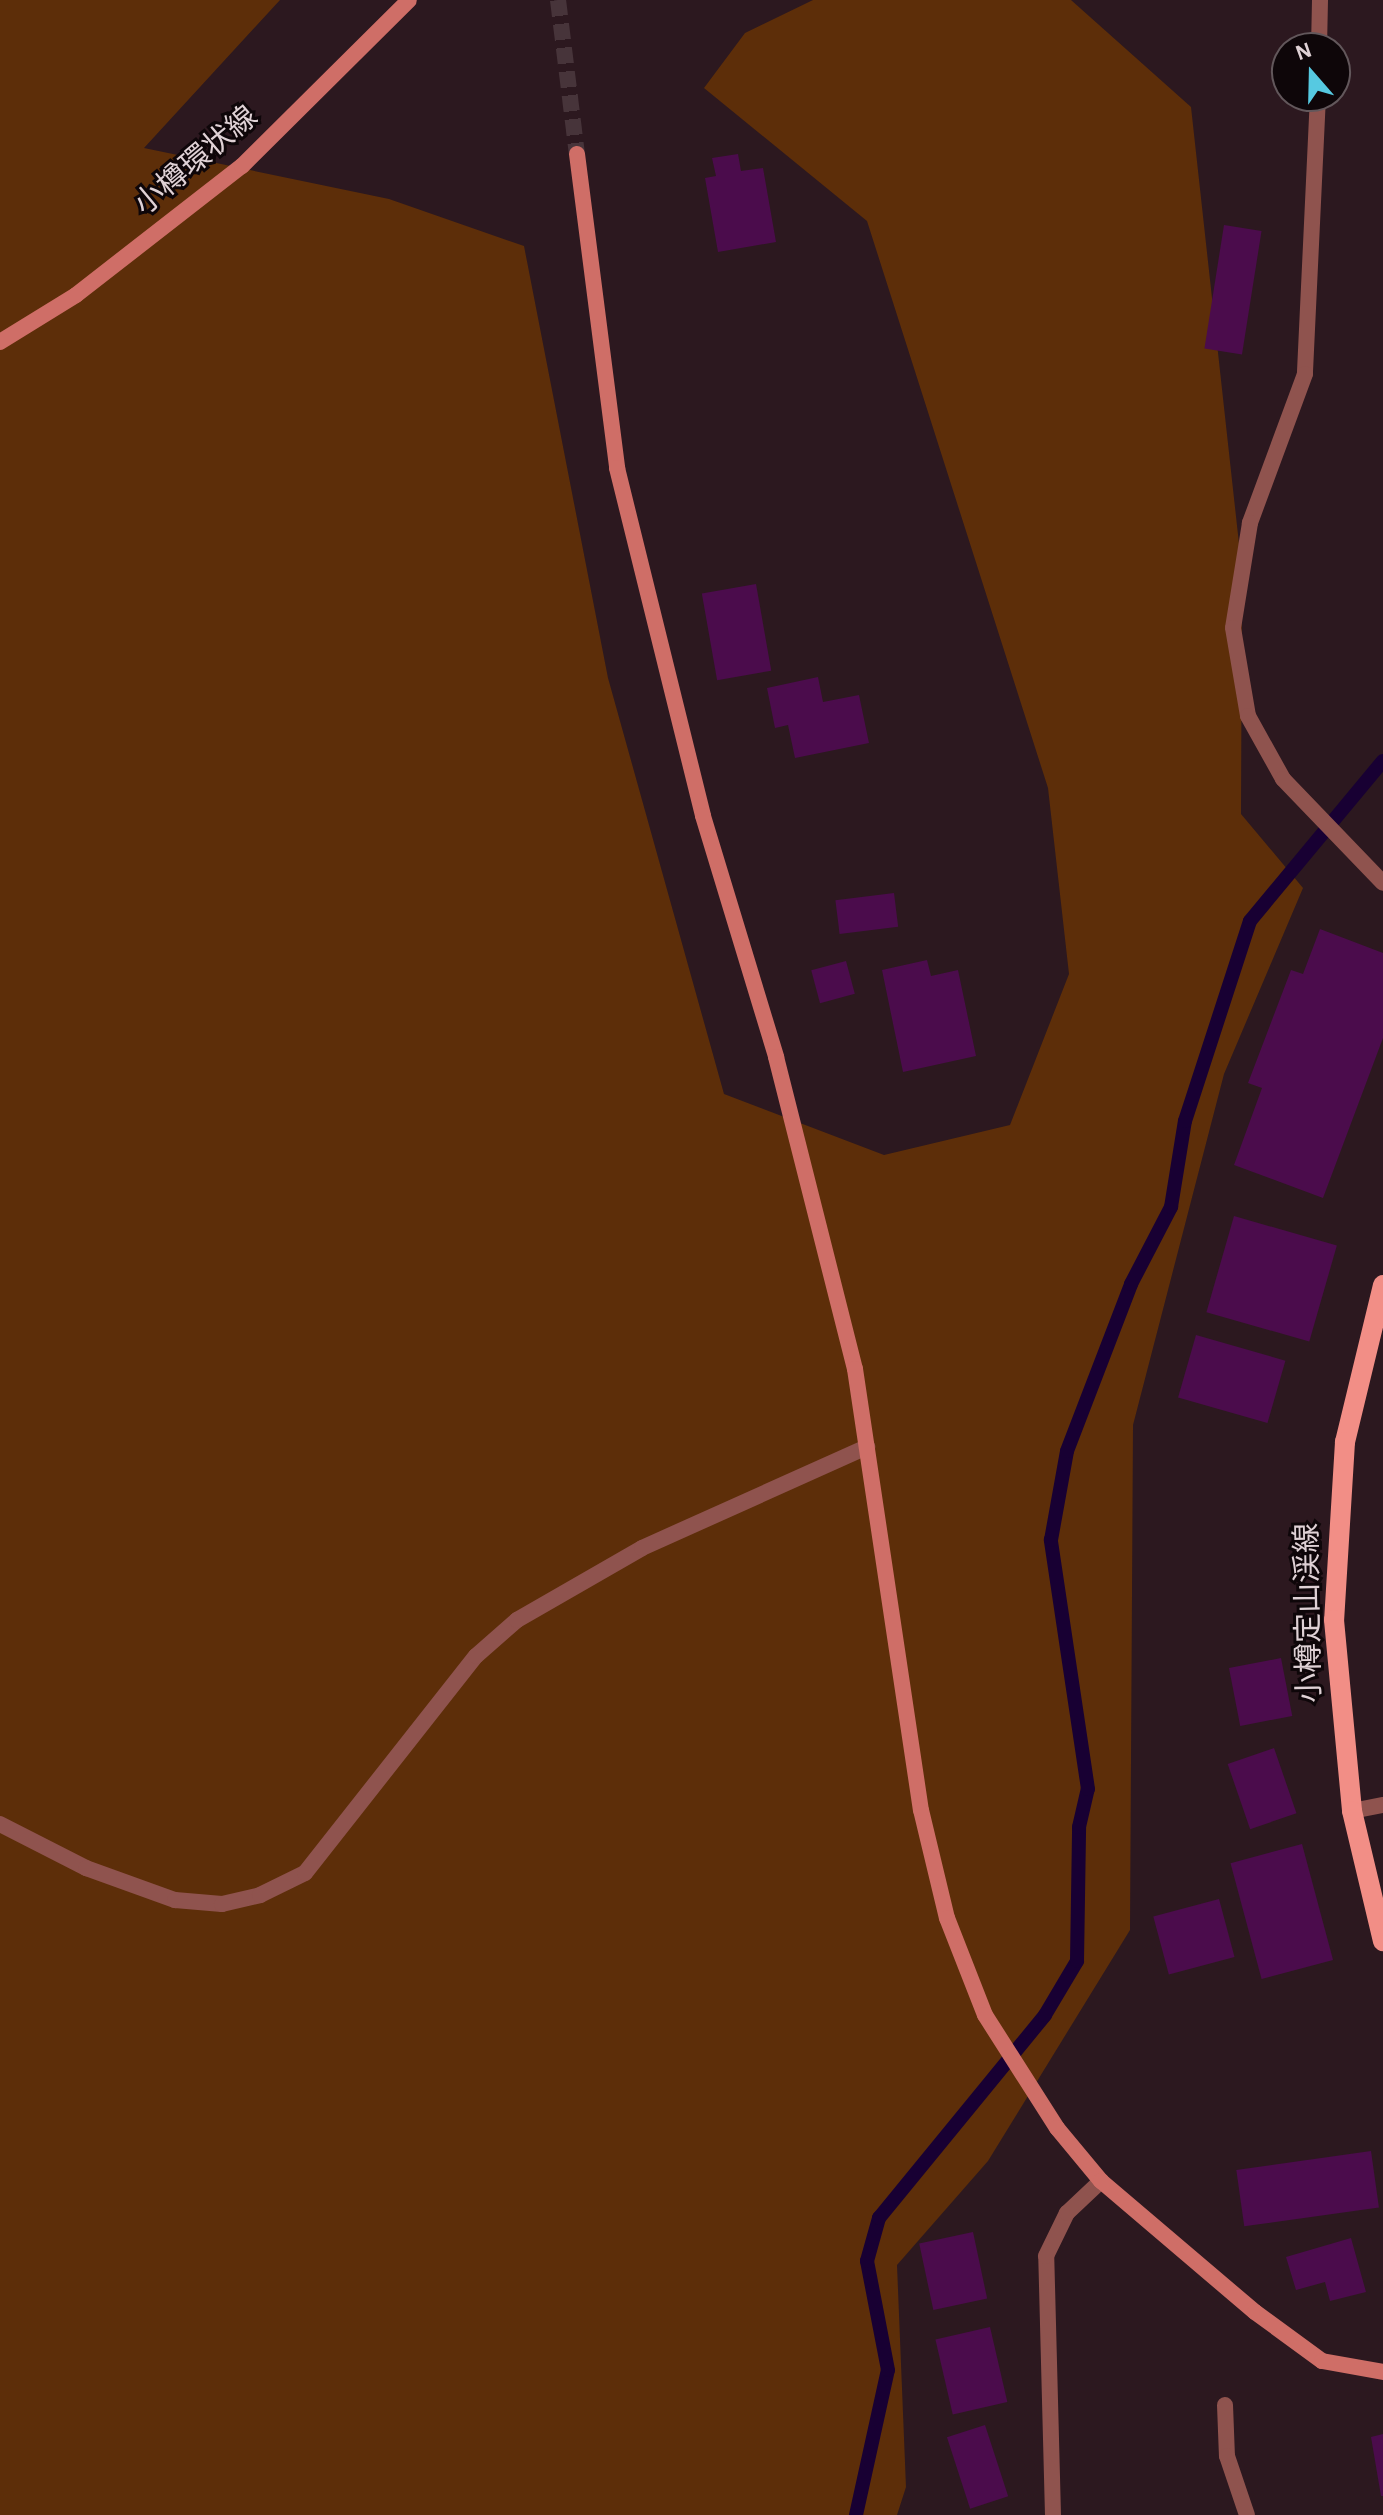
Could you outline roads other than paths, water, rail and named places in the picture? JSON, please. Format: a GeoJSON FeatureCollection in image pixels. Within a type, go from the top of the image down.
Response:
{"type":"FeatureCollection","features":[{"type":"Feature","properties":{"kind":"main road","name":"小樽定山渓線"},"geometry":{"type":"LineString","coordinates":[[1383,1285],[1345,1442],[1337,1512],[1334,1620],[1352,1811],[1383,1941]]}},
{"type":"Feature","properties":{"kind":"street","name":"小樽環状線"},"geometry":{"type":"LineString","coordinates":[[0,342],[76,295],[242,166],[409,0]]}},
{"type":"Feature","properties":{"kind":"street"},"geometry":{"type":"LineString","coordinates":[[1319,32],[1320,0]]}},
{"type":"Feature","properties":{"kind":"street"},"geometry":{"type":"LineString","coordinates":[[1317,112],[1305,374],[1250,523],[1233,628],[1248,716],[1283,779],[1377,877]]}},
{"type":"Feature","properties":{"kind":"street"},"geometry":{"type":"LineString","coordinates":[[577,154],[617,468],[703,816],[776,1057],[855,1369],[921,1810],[947,1918],[985,2015],[1057,2128],[1101,2181],[1255,2312],[1322,2361],[1383,2372]]}},
{"type":"Feature","properties":{"kind":"street"},"geometry":{"type":"LineString","coordinates":[[0,1824],[86,1868],[175,1900],[222,1904],[260,1895],[305,1873],[476,1656],[517,1620],[642,1548],[867,1447]]}},
{"type":"Feature","properties":{"kind":"street"},"geometry":{"type":"LineString","coordinates":[[1352,1811],[1383,1805]]}},
{"type":"Feature","properties":{"kind":"street"},"geometry":{"type":"LineString","coordinates":[[1053,2515],[1046,2256],[1067,2213],[1101,2181]]}},
{"type":"Feature","properties":{"kind":"street"},"geometry":{"type":"LineString","coordinates":[[1225,2405],[1227,2456],[1247,2515]]}},
{"type":"Feature","properties":{"kind":"waterway"},"geometry":{"type":"LineString","coordinates":[[856,2515],[888,2370],[867,2261],[879,2218],[1045,2015],[1077,1961],[1079,1827],[1088,1789],[1051,1540],[1067,1451],[1131,1284],[1171,1207],[1185,1121],[1250,921],[1383,761]]}},
{"type":"Feature","properties":{"kind":"tunnel"},"geometry":{"type":"LineString","coordinates":[[558,0],[577,154]]}}]}
